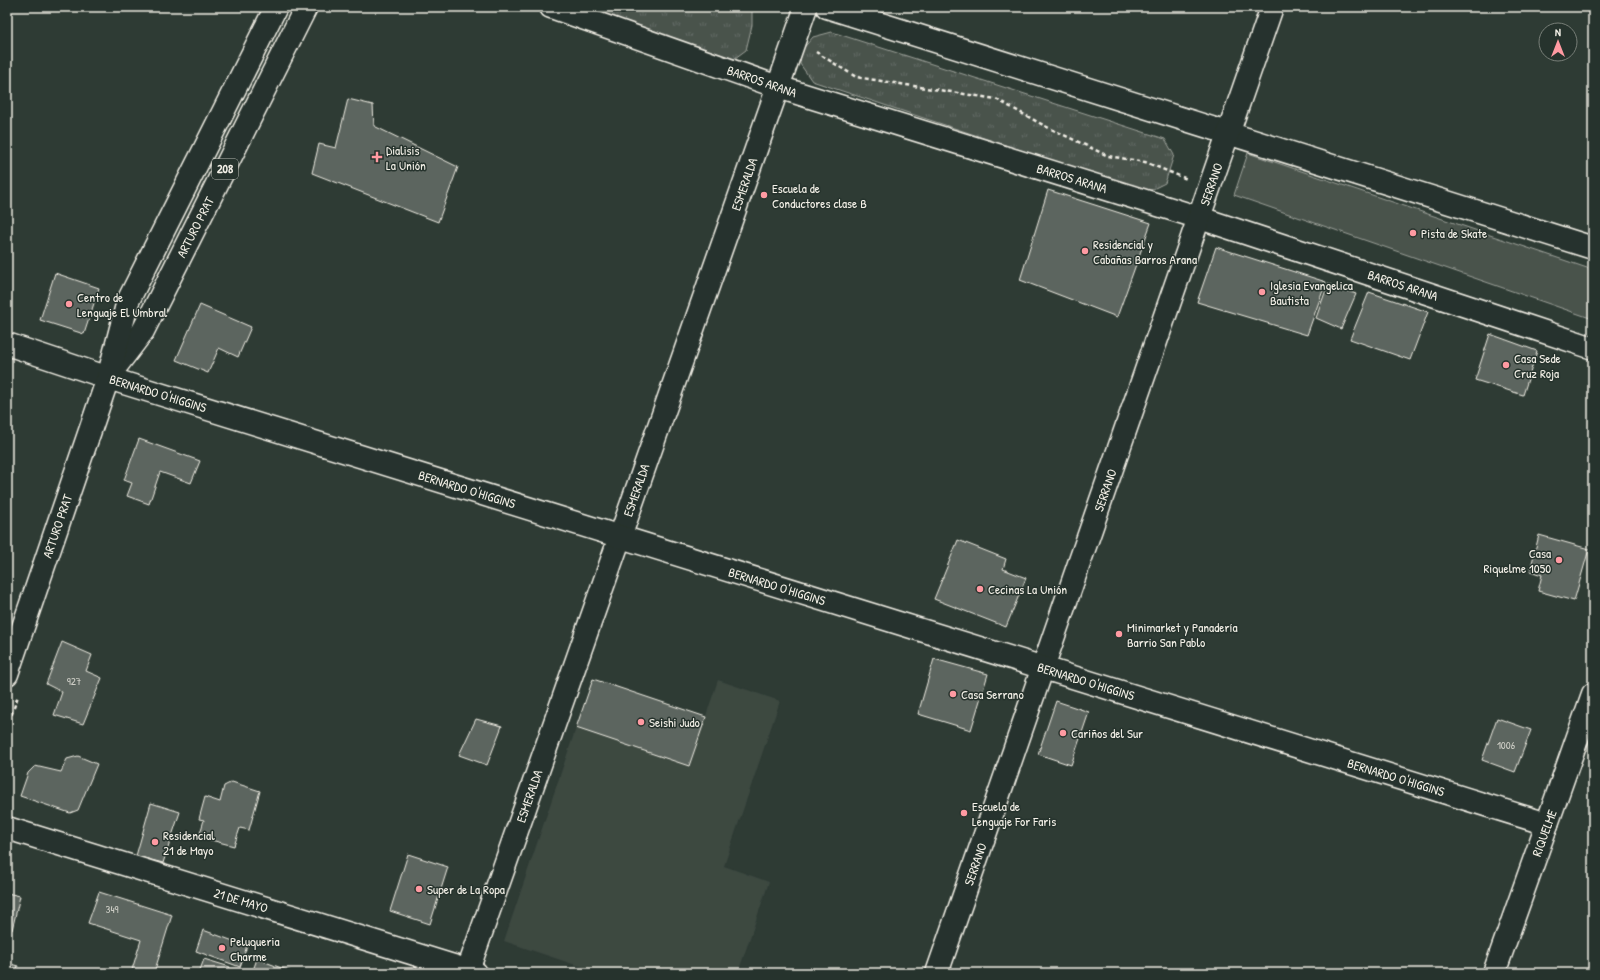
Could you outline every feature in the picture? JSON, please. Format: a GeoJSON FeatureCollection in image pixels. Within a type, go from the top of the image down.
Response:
{"type":"FeatureCollection","features":[{"type":"Feature","properties":{"kind":"street","name":"ARTURO PRAT"},"geometry":{"type":"LineString","coordinates":[[7,674],[108,378],[128,301],[276,7]]}},
{"type":"Feature","properties":{"kind":"street","name":"ARTURO PRAT"},"geometry":{"type":"LineString","coordinates":[[108,378],[143,331],[306,7]]}},
{"type":"Feature","properties":{"kind":"street","name":"BARROS ARANA"},"geometry":{"type":"LineString","coordinates":[[550,7],[778,87],[1200,218],[1593,348]]}},
{"type":"Feature","properties":{"kind":"street","name":"ESMERALDA"},"geometry":{"type":"LineString","coordinates":[[470,972],[620,536],[806,7]]}},
{"type":"Feature","properties":{"kind":"street"},"geometry":{"type":"LineString","coordinates":[[826,7],[1593,248]]}},
{"type":"Feature","properties":{"kind":"street","name":"SERRANO"},"geometry":{"type":"LineString","coordinates":[[937,973],[1272,7]]}},
{"type":"Feature","properties":{"kind":"street","name":"BERNARDO O'HIGGINS"},"geometry":{"type":"LineString","coordinates":[[7,344],[108,378],[1547,824]]}},
{"type":"Feature","properties":{"kind":"street","name":"RIQUELME"},"geometry":{"type":"LineString","coordinates":[[1494,973],[1593,694]]}},
{"type":"Feature","properties":{"kind":"street","name":"21 DE MAYO"},"geometry":{"type":"LineString","coordinates":[[7,828],[470,972]]}},
{"type":"Feature","properties":{"kind":"path"},"geometry":{"type":"LineString","coordinates":[[795,38],[808,48],[856,77],[996,100],[1043,125],[1108,156],[1144,162],[1168,173],[1210,188]]}},
{"type":"Feature","properties":{"kind":"shaded area"},"geometry":{"type":"Polygon","coordinates":[[[718,680],[780,701],[724,866],[769,882],[738,973],[600,973],[504,941],[576,728],[689,766],[718,680]]]}},
{"type":"Feature","properties":{"kind":"green space"},"geometry":{"type":"Polygon","coordinates":[[[572,7],[748,7],[752,8],[752,25],[746,50],[731,61],[572,7]]]}},
{"type":"Feature","properties":{"kind":"green space"},"geometry":{"type":"Polygon","coordinates":[[[832,32],[1165,139],[1174,155],[1165,183],[1147,192],[812,81],[800,64],[801,51],[813,37],[832,32]]]}},
{"type":"Feature","properties":{"kind":"green space","name":"Pista de Skate"},"geometry":{"type":"Polygon","coordinates":[[[1248,153],[1593,270],[1593,319],[1234,195],[1248,153]]]}},
{"type":"Feature","properties":{"kind":"building","name":"Dialisis La Unión"},"geometry":{"type":"Polygon","coordinates":[[[348,99],[373,105],[374,126],[458,167],[438,222],[312,173],[319,144],[336,148],[348,99]]]}},
{"type":"Feature","properties":{"kind":"building","name":"Residencial y Cabañas Barros Arana"},"geometry":{"type":"Polygon","coordinates":[[[1048,190],[1151,223],[1117,317],[1020,280],[1048,190]]]}},
{"type":"Feature","properties":{"kind":"building","name":"Iglesia Evangelica Bautista"},"geometry":{"type":"Polygon","coordinates":[[[1216,247],[1326,282],[1307,335],[1197,302],[1216,247]]]}},
{"type":"Feature","properties":{"kind":"building","name":"Centro de Lenguaje El Umbral"},"geometry":{"type":"Polygon","coordinates":[[[55,273],[99,288],[84,334],[40,320],[55,273]]]}},
{"type":"Feature","properties":{"kind":"building"},"geometry":{"type":"Polygon","coordinates":[[[1328,284],[1356,294],[1341,329],[1316,318],[1328,284]]]}},
{"type":"Feature","properties":{"kind":"building"},"geometry":{"type":"Polygon","coordinates":[[[1369,292],[1428,312],[1410,360],[1350,339],[1369,292]]]}},
{"type":"Feature","properties":{"kind":"building"},"geometry":{"type":"Polygon","coordinates":[[[200,305],[251,327],[238,357],[219,348],[208,373],[176,360],[200,305]]]}},
{"type":"Feature","properties":{"kind":"building","name":"Casa Sede Cruz Roja"},"geometry":{"type":"Polygon","coordinates":[[[1490,334],[1537,351],[1523,395],[1475,380],[1490,334]]]}},
{"type":"Feature","properties":{"kind":"building"},"geometry":{"type":"Polygon","coordinates":[[[139,439],[200,461],[191,483],[160,472],[149,504],[127,496],[132,483],[124,480],[139,439]]]}},
{"type":"Feature","properties":{"kind":"building","name":"Casa Riquelme 1050"},"geometry":{"type":"Polygon","coordinates":[[[1539,535],[1589,549],[1574,601],[1538,591],[1542,575],[1530,571],[1539,535]]]}},
{"type":"Feature","properties":{"kind":"building","name":"Cecinas La Unión"},"geometry":{"type":"Polygon","coordinates":[[[958,540],[1006,559],[1003,569],[1026,578],[1006,627],[934,599],[958,540]]]}},
{"type":"Feature","properties":{"kind":"building"},"geometry":{"type":"Polygon","coordinates":[[[62,642],[92,655],[86,671],[102,678],[83,724],[54,715],[62,692],[46,684],[62,642]]]}},
{"type":"Feature","properties":{"kind":"building","name":"Casa Serrano"},"geometry":{"type":"Polygon","coordinates":[[[934,659],[988,674],[971,730],[918,714],[934,659]]]}},
{"type":"Feature","properties":{"kind":"building","name":"Seishi Judo"},"geometry":{"type":"Polygon","coordinates":[[[593,679],[706,717],[689,766],[576,728],[593,679]]]}},
{"type":"Feature","properties":{"kind":"building","name":"Cariños del Sur"},"geometry":{"type":"Polygon","coordinates":[[[1056,701],[1089,712],[1071,765],[1038,754],[1056,701]]]}},
{"type":"Feature","properties":{"kind":"building"},"geometry":{"type":"Polygon","coordinates":[[[1497,718],[1531,730],[1515,772],[1482,760],[1497,718]]]}},
{"type":"Feature","properties":{"kind":"building"},"geometry":{"type":"Polygon","coordinates":[[[476,719],[502,726],[487,765],[459,755],[476,719]]]}},
{"type":"Feature","properties":{"kind":"building"},"geometry":{"type":"Polygon","coordinates":[[[78,756],[97,764],[78,810],[70,813],[20,796],[28,773],[35,766],[61,772],[67,759],[78,756]]]}},
{"type":"Feature","properties":{"kind":"building"},"geometry":{"type":"Polygon","coordinates":[[[232,782],[260,791],[249,830],[240,828],[234,846],[199,837],[204,820],[199,819],[205,797],[220,802],[224,786],[232,782]]]}},
{"type":"Feature","properties":{"kind":"building","name":"Residencial 21 de Mayo"},"geometry":{"type":"Polygon","coordinates":[[[151,803],[180,812],[163,863],[136,856],[151,803]]]}},
{"type":"Feature","properties":{"kind":"building","name":"Super de La Ropa"},"geometry":{"type":"Polygon","coordinates":[[[408,854],[448,867],[430,924],[390,911],[408,854]]]}},
{"type":"Feature","properties":{"kind":"building"},"geometry":{"type":"Polygon","coordinates":[[[99,892],[172,915],[154,973],[131,973],[141,940],[88,923],[99,892]]]}},
{"type":"Feature","properties":{"kind":"building"},"geometry":{"type":"Polygon","coordinates":[[[7,893],[20,896],[12,930],[7,929],[7,893]]]}},
{"type":"Feature","properties":{"kind":"building","name":"Peluqueria Charme"},"geometry":{"type":"Polygon","coordinates":[[[203,930],[247,946],[240,967],[196,951],[203,930]]]}},
{"type":"Feature","properties":{"kind":"building"},"geometry":{"type":"Polygon","coordinates":[[[204,959],[230,967],[228,973],[199,973],[204,959]]]}},
{"type":"Feature","properties":{"kind":"building"},"geometry":{"type":"Polygon","coordinates":[[[257,959],[295,973],[252,973],[257,959]]]}},
{"type":"Feature","properties":{"kind":"building"},"geometry":{"type":"Polygon","coordinates":[[[7,963],[18,966],[16,973],[7,973],[7,963]]]}},
{"type":"Feature","properties":{"kind":"place","name":"Dialisis La Unión"},"geometry":{"type":"Point","coordinates":[377,157]}},
{"type":"Feature","properties":{"kind":"place","name":"Escuela de Conductores clase B"},"geometry":{"type":"Point","coordinates":[764,195]}},
{"type":"Feature","properties":{"kind":"place","name":"Pista de Skate"},"geometry":{"type":"Point","coordinates":[1413,233]}},
{"type":"Feature","properties":{"kind":"place","name":"Residencial y Cabañas Barros Arana"},"geometry":{"type":"Point","coordinates":[1085,251]}},
{"type":"Feature","properties":{"kind":"place","name":"Iglesia Evangelica Bautista"},"geometry":{"type":"Point","coordinates":[1262,292]}},
{"type":"Feature","properties":{"kind":"place","name":"Centro de Lenguaje El Umbral"},"geometry":{"type":"Point","coordinates":[69,304]}},
{"type":"Feature","properties":{"kind":"place","name":"Casa Sede Cruz Roja"},"geometry":{"type":"Point","coordinates":[1506,365]}},
{"type":"Feature","properties":{"kind":"place","name":"Casa Riquelme 1050"},"geometry":{"type":"Point","coordinates":[1559,560]}},
{"type":"Feature","properties":{"kind":"place","name":"Cecinas La Unión"},"geometry":{"type":"Point","coordinates":[980,589]}},
{"type":"Feature","properties":{"kind":"place","name":"Minimarket y Panadería Barrio San Pablo"},"geometry":{"type":"Point","coordinates":[1119,634]}},
{"type":"Feature","properties":{"kind":"place","name":"Casa Serrano"},"geometry":{"type":"Point","coordinates":[953,694]}},
{"type":"Feature","properties":{"kind":"place","name":"Seishi Judo"},"geometry":{"type":"Point","coordinates":[641,722]}},
{"type":"Feature","properties":{"kind":"place","name":"Cariños del Sur"},"geometry":{"type":"Point","coordinates":[1063,733]}},
{"type":"Feature","properties":{"kind":"place","name":"Escuela de Lenguaje For Faris"},"geometry":{"type":"Point","coordinates":[964,813]}},
{"type":"Feature","properties":{"kind":"place","name":"Residencial 21 de Mayo"},"geometry":{"type":"Point","coordinates":[155,842]}},
{"type":"Feature","properties":{"kind":"place","name":"Super de La Ropa"},"geometry":{"type":"Point","coordinates":[419,889]}},
{"type":"Feature","properties":{"kind":"place","name":"Peluqueria Charme"},"geometry":{"type":"Point","coordinates":[222,948]}}]}
